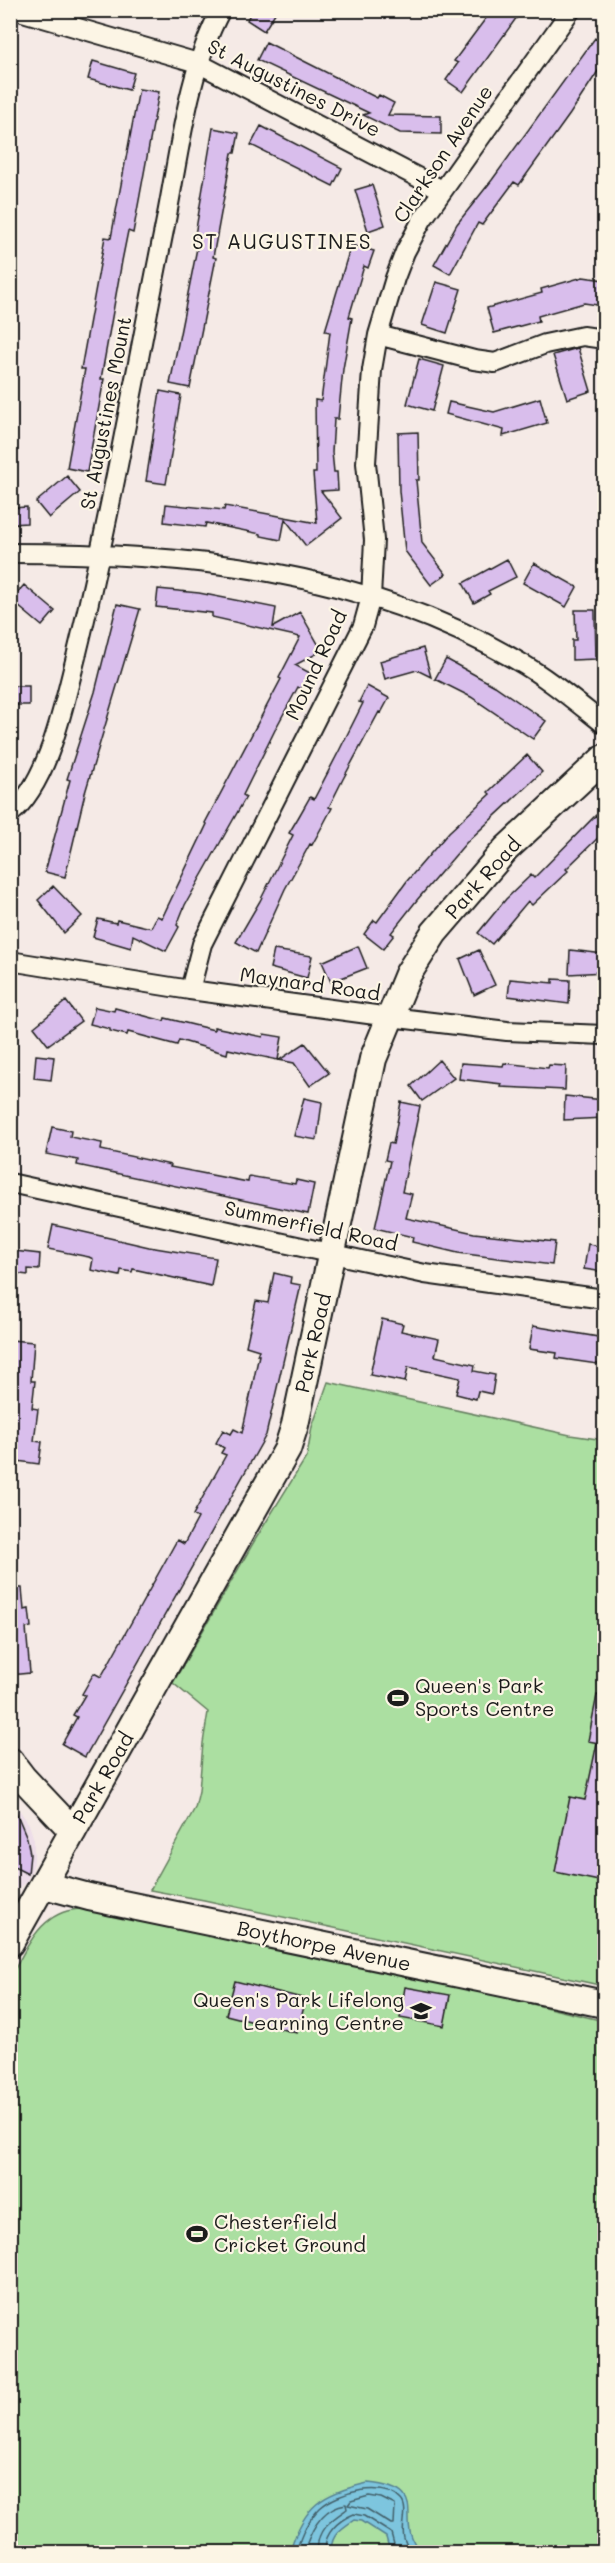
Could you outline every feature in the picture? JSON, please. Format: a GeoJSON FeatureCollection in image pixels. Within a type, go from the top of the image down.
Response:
{"type":"FeatureCollection","features":[{"type":"Feature","properties":{"kind":"street","name":"St Augustines Drive"},"geometry":{"type":"LineString","coordinates":[[16,10],[198,63],[442,190]]}},
{"type":"Feature","properties":{"kind":"street","name":"St Augustines Mount"},"geometry":{"type":"LineString","coordinates":[[10,814],[18,808],[41,770],[56,736],[102,553],[133,383],[198,63],[221,10]]}},
{"type":"Feature","properties":{"kind":"street","name":"Clarkson Avenue"},"geometry":{"type":"LineString","coordinates":[[378,335],[405,252],[442,190],[571,10]]}},
{"type":"Feature","properties":{"kind":"street"},"geometry":{"type":"LineString","coordinates":[[378,335],[474,360],[495,363],[545,344],[583,336],[604,339]]}},
{"type":"Feature","properties":{"kind":"street","name":"Mound Road"},"geometry":{"type":"LineString","coordinates":[[190,990],[202,944],[363,626],[371,597],[374,540],[366,463],[372,370],[378,335]]}},
{"type":"Feature","properties":{"kind":"street"},"geometry":{"type":"LineString","coordinates":[[10,553],[102,553],[203,560],[288,573],[371,597],[445,625],[517,660],[552,683],[604,724]]}},
{"type":"Feature","properties":{"kind":"street","name":"Park Road"},"geometry":{"type":"LineString","coordinates":[[10,1943],[177,1650],[287,1450],[295,1425],[333,1253],[373,1059],[408,974],[434,933],[506,849],[604,758]]}},
{"type":"Feature","properties":{"kind":"street","name":"Maynard Road"},"geometry":{"type":"LineString","coordinates":[[10,960],[190,990],[390,1017],[507,1031],[604,1035]]}},
{"type":"Feature","properties":{"kind":"street","name":"Summerfield Road"},"geometry":{"type":"LineString","coordinates":[[10,1183],[425,1274],[604,1299]]}},
{"type":"Feature","properties":{"kind":"street"},"geometry":{"type":"LineString","coordinates":[[10,1761],[73,1831]]}},
{"type":"Feature","properties":{"kind":"street","name":"Boythorpe Avenue"},"geometry":{"type":"LineString","coordinates":[[44,1885],[89,1897],[604,2004]]}},
{"type":"Feature","properties":{"kind":"shaded area"},"geometry":{"type":"Polygon","coordinates":[[[11,1803],[29,1824],[34,1840],[34,1862],[26,1882],[18,1888],[11,1902],[11,1803]]]}},
{"type":"Feature","properties":{"kind":"green space","name":"Queen's Park Sports Centre"},"geometry":{"type":"Polygon","coordinates":[[[328,1382],[570,1435],[604,1440],[604,1986],[150,1890],[195,1808],[208,1712],[173,1683],[255,1540],[307,1456],[312,1427],[328,1382]]]}},
{"type":"Feature","properties":{"kind":"green space"},"geometry":{"type":"Polygon","coordinates":[[[100,1909],[282,1945],[604,2021],[604,2552],[11,2552],[10,1978],[27,1946],[50,1919],[72,1910],[100,1909]]]}},
{"type":"Feature","properties":{"kind":"water"},"geometry":{"type":"Polygon","coordinates":[[[368,2483],[401,2492],[409,2508],[413,2540],[421,2552],[390,2552],[386,2537],[361,2521],[354,2520],[334,2537],[332,2552],[290,2552],[301,2523],[317,2504],[338,2492],[368,2483]]]}},
{"type":"Feature","properties":{"kind":"building"},"geometry":{"type":"Polygon","coordinates":[[[252,10],[277,10],[264,31],[247,20],[252,10]]]}},
{"type":"Feature","properties":{"kind":"building"},"geometry":{"type":"Polygon","coordinates":[[[492,10],[522,10],[463,92],[446,80],[458,63],[454,61],[492,10]]]}},
{"type":"Feature","properties":{"kind":"building"},"geometry":{"type":"Polygon","coordinates":[[[595,38],[604,45],[604,62],[570,114],[519,185],[514,182],[482,225],[478,223],[450,274],[434,265],[457,224],[492,180],[595,38]]]}},
{"type":"Feature","properties":{"kind":"building"},"geometry":{"type":"Polygon","coordinates":[[[266,42],[377,98],[379,95],[394,103],[388,115],[441,116],[441,134],[400,133],[363,115],[369,113],[257,60],[266,42]]]}},
{"type":"Feature","properties":{"kind":"building"},"geometry":{"type":"Polygon","coordinates":[[[93,61],[134,73],[129,90],[88,79],[93,61]]]}},
{"type":"Feature","properties":{"kind":"building"},"geometry":{"type":"Polygon","coordinates":[[[139,89],[159,92],[133,233],[128,231],[122,261],[87,472],[67,468],[85,369],[81,369],[105,237],[111,238],[139,89]]]}},
{"type":"Feature","properties":{"kind":"building"},"geometry":{"type":"Polygon","coordinates":[[[261,126],[342,168],[333,186],[251,145],[261,126]]]}},
{"type":"Feature","properties":{"kind":"building"},"geometry":{"type":"Polygon","coordinates":[[[213,128],[239,133],[235,153],[232,153],[213,257],[216,258],[190,388],[170,384],[197,248],[193,247],[213,128]]]}},
{"type":"Feature","properties":{"kind":"building"},"geometry":{"type":"Polygon","coordinates":[[[372,185],[385,225],[368,231],[355,190],[372,185]]]}},
{"type":"Feature","properties":{"kind":"building"},"geometry":{"type":"Polygon","coordinates":[[[351,245],[374,251],[368,268],[364,266],[349,317],[352,318],[343,369],[338,419],[334,419],[332,452],[334,472],[337,472],[338,490],[321,491],[342,518],[306,546],[285,519],[281,540],[206,523],[205,527],[164,522],[166,504],[224,510],[225,506],[317,523],[313,473],[316,473],[315,400],[321,401],[330,332],[325,331],[351,245]]]}},
{"type":"Feature","properties":{"kind":"building"},"geometry":{"type":"Polygon","coordinates":[[[583,277],[604,280],[604,306],[584,303],[538,316],[539,321],[494,333],[487,308],[542,293],[541,289],[583,277]]]}},
{"type":"Feature","properties":{"kind":"building"},"geometry":{"type":"Polygon","coordinates":[[[436,282],[461,289],[447,333],[422,325],[436,282]]]}},
{"type":"Feature","properties":{"kind":"building"},"geometry":{"type":"Polygon","coordinates":[[[578,348],[591,391],[567,399],[553,355],[578,348]]]}},
{"type":"Feature","properties":{"kind":"building"},"geometry":{"type":"Polygon","coordinates":[[[419,359],[444,366],[432,411],[407,404],[419,359]]]}},
{"type":"Feature","properties":{"kind":"building"},"geometry":{"type":"Polygon","coordinates":[[[160,391],[181,395],[166,484],[146,481],[160,391]]]}},
{"type":"Feature","properties":{"kind":"building"},"geometry":{"type":"Polygon","coordinates":[[[540,398],[547,423],[503,436],[504,430],[446,414],[449,402],[494,412],[540,398]]]}},
{"type":"Feature","properties":{"kind":"building"},"geometry":{"type":"Polygon","coordinates":[[[418,432],[419,480],[416,480],[422,543],[446,574],[431,585],[405,551],[399,491],[398,433],[418,432]]]}},
{"type":"Feature","properties":{"kind":"building"},"geometry":{"type":"Polygon","coordinates":[[[67,476],[80,492],[49,518],[36,502],[67,476]]]}},
{"type":"Feature","properties":{"kind":"building"},"geometry":{"type":"Polygon","coordinates":[[[27,507],[27,523],[10,524],[10,508],[27,507]]]}},
{"type":"Feature","properties":{"kind":"building"},"geometry":{"type":"Polygon","coordinates":[[[507,559],[516,577],[488,591],[490,594],[474,603],[463,583],[507,559]]]}},
{"type":"Feature","properties":{"kind":"building"},"geometry":{"type":"Polygon","coordinates":[[[534,563],[577,587],[566,607],[523,583],[534,563]]]}},
{"type":"Feature","properties":{"kind":"building"},"geometry":{"type":"Polygon","coordinates":[[[24,585],[55,611],[42,626],[11,600],[24,585]]]}},
{"type":"Feature","properties":{"kind":"building"},"geometry":{"type":"Polygon","coordinates":[[[158,589],[199,593],[276,608],[273,627],[300,612],[322,651],[295,665],[310,673],[301,689],[298,687],[277,726],[243,795],[246,797],[185,905],[177,925],[179,927],[166,951],[133,935],[131,948],[93,937],[98,919],[116,923],[117,920],[151,928],[157,916],[162,918],[207,824],[205,823],[281,679],[279,678],[300,637],[212,617],[212,613],[156,607],[158,589]]]}},
{"type":"Feature","properties":{"kind":"building"},"geometry":{"type":"Polygon","coordinates":[[[117,604],[140,609],[85,793],[65,877],[45,872],[70,780],[67,779],[95,692],[117,604]]]}},
{"type":"Feature","properties":{"kind":"building"},"geometry":{"type":"Polygon","coordinates":[[[575,610],[595,610],[596,659],[572,660],[572,640],[576,640],[575,610]]]}},
{"type":"Feature","properties":{"kind":"building"},"geometry":{"type":"Polygon","coordinates":[[[423,648],[431,677],[417,670],[385,679],[380,661],[423,648]]]}},
{"type":"Feature","properties":{"kind":"building"},"geometry":{"type":"Polygon","coordinates":[[[446,659],[495,686],[546,721],[533,739],[471,697],[435,679],[446,659]]]}},
{"type":"Feature","properties":{"kind":"building"},"geometry":{"type":"Polygon","coordinates":[[[10,686],[29,686],[29,705],[10,705],[10,686]]]}},
{"type":"Feature","properties":{"kind":"building"},"geometry":{"type":"Polygon","coordinates":[[[367,686],[389,698],[343,779],[324,823],[285,889],[256,953],[236,942],[260,901],[293,835],[289,833],[310,797],[314,799],[339,751],[363,703],[359,702],[367,686]]]}},
{"type":"Feature","properties":{"kind":"building"},"geometry":{"type":"Polygon","coordinates":[[[527,755],[542,772],[466,843],[391,933],[394,935],[383,949],[364,934],[374,920],[377,922],[407,881],[449,832],[527,755]]]}},
{"type":"Feature","properties":{"kind":"building"},"geometry":{"type":"Polygon","coordinates":[[[596,815],[604,825],[604,832],[566,869],[568,871],[532,905],[528,901],[492,944],[478,933],[506,899],[531,875],[534,878],[596,815]]]}},
{"type":"Feature","properties":{"kind":"building"},"geometry":{"type":"Polygon","coordinates":[[[53,886],[82,916],[64,933],[38,900],[53,886]]]}},
{"type":"Feature","properties":{"kind":"building"},"geometry":{"type":"Polygon","coordinates":[[[358,946],[367,968],[331,982],[322,962],[358,946]]]}},
{"type":"Feature","properties":{"kind":"building"},"geometry":{"type":"Polygon","coordinates":[[[274,950],[312,956],[307,978],[270,968],[274,950]]]}},
{"type":"Feature","properties":{"kind":"building"},"geometry":{"type":"Polygon","coordinates":[[[479,950],[495,985],[474,995],[460,959],[479,950]]]}},
{"type":"Feature","properties":{"kind":"building"},"geometry":{"type":"Polygon","coordinates":[[[570,950],[604,954],[604,972],[569,974],[570,950]]]}},
{"type":"Feature","properties":{"kind":"building"},"geometry":{"type":"Polygon","coordinates":[[[510,979],[553,983],[553,979],[570,980],[569,1004],[508,996],[510,979]]]}},
{"type":"Feature","properties":{"kind":"building"},"geometry":{"type":"Polygon","coordinates":[[[66,1001],[81,1021],[48,1045],[34,1027],[66,1001]]]}},
{"type":"Feature","properties":{"kind":"building"},"geometry":{"type":"Polygon","coordinates":[[[95,1007],[114,1011],[115,1008],[164,1021],[165,1018],[214,1030],[214,1027],[263,1037],[264,1034],[282,1037],[278,1060],[228,1049],[227,1054],[179,1040],[177,1045],[128,1032],[127,1035],[110,1031],[110,1029],[90,1024],[95,1007]]]}},
{"type":"Feature","properties":{"kind":"building"},"geometry":{"type":"Polygon","coordinates":[[[305,1043],[329,1073],[310,1086],[294,1063],[279,1060],[305,1043]]]}},
{"type":"Feature","properties":{"kind":"building"},"geometry":{"type":"Polygon","coordinates":[[[36,1055],[54,1057],[51,1080],[34,1078],[36,1055]]]}},
{"type":"Feature","properties":{"kind":"building"},"geometry":{"type":"Polygon","coordinates":[[[439,1060],[454,1078],[422,1101],[411,1086],[439,1060]]]}},
{"type":"Feature","properties":{"kind":"building"},"geometry":{"type":"Polygon","coordinates":[[[461,1063],[503,1066],[504,1063],[548,1068],[549,1065],[566,1066],[565,1090],[501,1087],[502,1084],[459,1079],[461,1063]]]}},
{"type":"Feature","properties":{"kind":"building"},"geometry":{"type":"Polygon","coordinates":[[[565,1096],[604,1100],[604,1118],[564,1120],[565,1096]]]}},
{"type":"Feature","properties":{"kind":"building"},"geometry":{"type":"Polygon","coordinates":[[[304,1098],[322,1102],[317,1140],[294,1136],[304,1098]]]}},
{"type":"Feature","properties":{"kind":"building"},"geometry":{"type":"Polygon","coordinates":[[[401,1102],[420,1106],[402,1192],[412,1194],[406,1218],[474,1233],[555,1242],[552,1265],[458,1253],[412,1242],[413,1237],[375,1228],[390,1161],[385,1160],[389,1143],[393,1144],[401,1102]]]}},
{"type":"Feature","properties":{"kind":"building"},"geometry":{"type":"Polygon","coordinates":[[[52,1127],[71,1131],[70,1137],[102,1143],[101,1150],[171,1165],[170,1167],[248,1182],[249,1176],[295,1184],[296,1180],[314,1184],[308,1214],[77,1165],[78,1160],[46,1154],[52,1127]]]}},
{"type":"Feature","properties":{"kind":"building"},"geometry":{"type":"Polygon","coordinates":[[[53,1225],[149,1247],[216,1258],[211,1286],[133,1269],[132,1272],[121,1270],[120,1276],[91,1270],[93,1259],[89,1257],[48,1249],[53,1225]]]}},
{"type":"Feature","properties":{"kind":"building"},"geometry":{"type":"Polygon","coordinates":[[[588,1244],[604,1247],[604,1272],[584,1269],[588,1244]]]}},
{"type":"Feature","properties":{"kind":"building"},"geometry":{"type":"Polygon","coordinates":[[[14,1251],[40,1254],[39,1270],[28,1269],[28,1275],[12,1273],[14,1251]]]}},
{"type":"Feature","properties":{"kind":"building"},"geometry":{"type":"Polygon","coordinates":[[[274,1273],[291,1277],[290,1283],[301,1285],[266,1435],[85,1757],[62,1744],[77,1717],[73,1715],[85,1695],[82,1694],[94,1673],[101,1677],[177,1540],[184,1544],[198,1518],[193,1515],[226,1455],[221,1453],[224,1448],[216,1443],[223,1430],[231,1434],[234,1429],[242,1433],[259,1355],[257,1355],[259,1350],[246,1346],[256,1301],[268,1303],[274,1273]]]}},
{"type":"Feature","properties":{"kind":"building"},"geometry":{"type":"Polygon","coordinates":[[[382,1319],[403,1324],[401,1331],[439,1339],[435,1356],[475,1365],[474,1371],[495,1375],[492,1394],[478,1391],[476,1399],[456,1394],[460,1378],[408,1367],[405,1382],[370,1375],[382,1319]]]}},
{"type":"Feature","properties":{"kind":"building"},"geometry":{"type":"Polygon","coordinates":[[[533,1326],[604,1338],[604,1365],[556,1358],[557,1353],[529,1349],[533,1326]]]}},
{"type":"Feature","properties":{"kind":"building"},"geometry":{"type":"Polygon","coordinates":[[[10,1340],[34,1342],[31,1381],[35,1381],[32,1408],[38,1409],[34,1441],[42,1442],[39,1464],[10,1460],[10,1340]]]}},
{"type":"Feature","properties":{"kind":"building"},"geometry":{"type":"Polygon","coordinates":[[[10,1588],[22,1588],[24,1610],[29,1609],[31,1627],[26,1628],[30,1673],[10,1675],[10,1588]]]}},
{"type":"Feature","properties":{"kind":"building"},"geometry":{"type":"Polygon","coordinates":[[[597,1695],[604,1696],[604,1882],[555,1872],[570,1797],[585,1800],[597,1743],[599,1743],[588,1741],[597,1695]]]}},
{"type":"Feature","properties":{"kind":"building"},"geometry":{"type":"Polygon","coordinates":[[[10,1798],[27,1838],[30,1854],[28,1874],[10,1865],[10,1798]]]}},
{"type":"Feature","properties":{"kind":"building"},"geometry":{"type":"Polygon","coordinates":[[[235,1981],[306,1999],[297,2033],[226,2015],[235,1981]]]}},
{"type":"Feature","properties":{"kind":"building","name":"Queen's Park Lifelong Learning Centre"},"geometry":{"type":"Polygon","coordinates":[[[405,1987],[450,1995],[444,2026],[400,2018],[405,1987]]]}},
{"type":"Feature","properties":{"kind":"waterway"},"geometry":{"type":"LineString","coordinates":[[10,2536],[22,2552]]}},
{"type":"Feature","properties":{"kind":"place","name":"Queen's Park Sports Centre"},"geometry":{"type":"Point","coordinates":[398,1698]}},
{"type":"Feature","properties":{"kind":"place","name":"Queen's Park Lifelong Learning Centre"},"geometry":{"type":"Point","coordinates":[421,2011]}},
{"type":"Feature","properties":{"kind":"place","name":"Chesterfield Cricket Ground"},"geometry":{"type":"Point","coordinates":[197,2234]}},
{"type":"Feature","properties":{"kind":"district","name":"ST AUGUSTINES"},"geometry":{"type":"Point","coordinates":[282,242]}}]}
